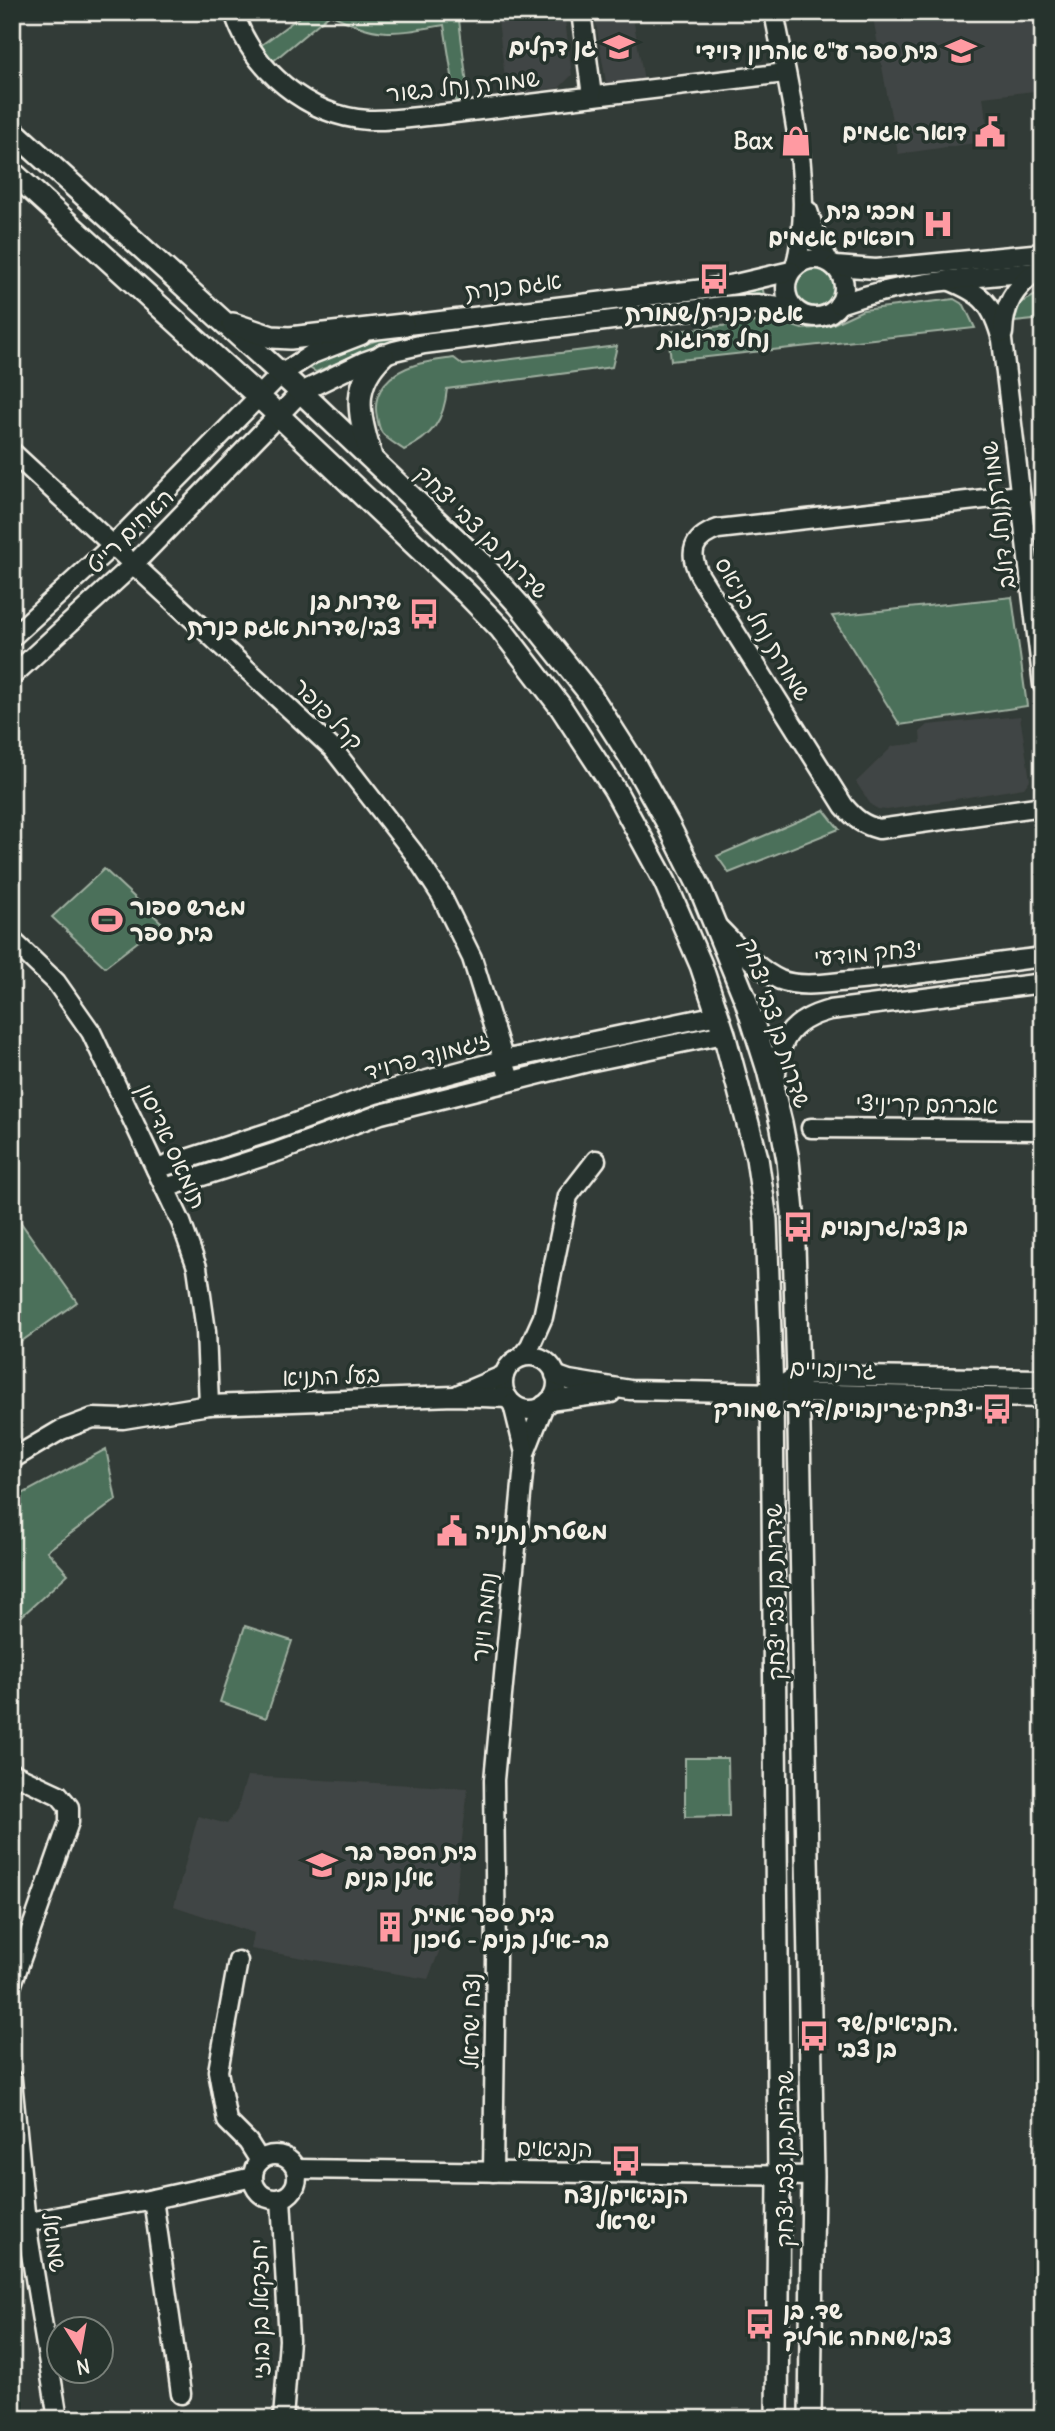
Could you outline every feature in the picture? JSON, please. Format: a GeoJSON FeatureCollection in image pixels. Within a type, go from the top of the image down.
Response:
{"type":"FeatureCollection","features":[{"type":"Feature","properties":{"kind":"main road","name":"שדרות בן צבי יצחק"},"geometry":{"type":"LineString","coordinates":[[12,130],[302,392],[482,564],[519,604],[590,694],[621,741],[668,824],[717,927],[746,1001],[774,1094],[788,1160],[793,1212],[813,2176],[810,2419]]}},
{"type":"Feature","properties":{"kind":"main road","name":"שדרות בן צבי יצחק"},"geometry":{"type":"LineString","coordinates":[[12,172],[258,396],[501,629],[561,706],[608,779],[665,882],[697,954],[721,1025],[757,1158],[766,1220],[772,1391],[779,2176],[777,2419]]}},
{"type":"Feature","properties":{"kind":"main road"},"geometry":{"type":"LineString","coordinates":[[219,318],[248,331],[290,338],[403,325]]}},
{"type":"Feature","properties":{"kind":"main road"},"geometry":{"type":"LineString","coordinates":[[371,459],[362,426],[360,393],[370,367],[383,355]]}},
{"type":"Feature","properties":{"kind":"street","name":"שמורת נחל בשור"},"geometry":{"type":"LineString","coordinates":[[234,12],[255,57],[270,73],[308,100],[347,116],[367,120],[390,120],[785,73]]}},
{"type":"Feature","properties":{"kind":"street"},"geometry":{"type":"LineString","coordinates":[[581,12],[592,96]]}},
{"type":"Feature","properties":{"kind":"street"},"geometry":{"type":"LineString","coordinates":[[774,12],[803,190],[813,228],[844,282],[844,292],[839,304]]}},
{"type":"Feature","properties":{"kind":"street"},"geometry":{"type":"LineString","coordinates":[[803,190],[802,234],[793,269],[787,279],[786,294],[793,309],[809,316],[828,314],[839,304],[877,292],[1040,271]]}},
{"type":"Feature","properties":{"kind":"street"},"geometry":{"type":"LineString","coordinates":[[793,269],[805,260],[814,258],[832,264],[876,269],[1043,253]]}},
{"type":"Feature","properties":{"kind":"street","name":"אגם כנרת"},"geometry":{"type":"LineString","coordinates":[[258,396],[298,362],[331,345],[403,325],[704,289],[793,269]]}},
{"type":"Feature","properties":{"kind":"street","name":"שמורת נחל דולב"},"geometry":{"type":"LineString","coordinates":[[1002,340],[1004,315],[1010,299],[1017,288],[1040,271]]}},
{"type":"Feature","properties":{"kind":"street","name":"שמורת נחל דולב"},"geometry":{"type":"LineString","coordinates":[[948,281],[966,287],[984,299],[997,321],[1002,340],[1043,685]]}},
{"type":"Feature","properties":{"kind":"street","name":"אגם כנרת"},"geometry":{"type":"LineString","coordinates":[[279,416],[302,392],[383,355],[424,344],[722,306],[757,304],[793,309]]}},
{"type":"Feature","properties":{"kind":"street","name":"האחים רייט"},"geometry":{"type":"LineString","coordinates":[[12,637],[113,545],[258,396]]}},
{"type":"Feature","properties":{"kind":"street","name":"האחים רייט"},"geometry":{"type":"LineString","coordinates":[[12,676],[134,564],[279,416]]}},
{"type":"Feature","properties":{"kind":"street","name":"קרל פופר"},"geometry":{"type":"LineString","coordinates":[[12,452],[333,749],[413,852],[441,895],[471,958],[510,1080]]}},
{"type":"Feature","properties":{"kind":"street","name":"שמורת נחל בניאס"},"geometry":{"type":"LineString","coordinates":[[1020,495],[718,529],[699,541],[692,558],[844,806],[854,818],[864,825],[880,829],[1043,806]]}},
{"type":"Feature","properties":{"kind":"street","name":"יצחק מודעי"},"geometry":{"type":"LineString","coordinates":[[717,927],[766,971],[781,980],[801,983],[876,979],[1043,957]]}},
{"type":"Feature","properties":{"kind":"street","name":"תומאס אדיסון"},"geometry":{"type":"LineString","coordinates":[[12,940],[56,982],[92,1032],[181,1222],[197,1267],[206,1331],[209,1405]]}},
{"type":"Feature","properties":{"kind":"street"},"geometry":{"type":"LineString","coordinates":[[1004,989],[1024,959]]}},
{"type":"Feature","properties":{"kind":"street"},"geometry":{"type":"LineString","coordinates":[[774,1094],[776,1060],[782,1044],[792,1028],[814,1014],[1043,983]]}},
{"type":"Feature","properties":{"kind":"street","name":"זיגמונד פרויד"},"geometry":{"type":"LineString","coordinates":[[156,1169],[375,1094],[503,1060],[721,1025]]}},
{"type":"Feature","properties":{"kind":"street","name":"זיגמונד פרויד"},"geometry":{"type":"LineString","coordinates":[[165,1188],[277,1152],[381,1114],[721,1025]]}},
{"type":"Feature","properties":{"kind":"street","name":"אברהם קריניצי"},"geometry":{"type":"LineString","coordinates":[[811,1128],[1043,1130]]}},
{"type":"Feature","properties":{"kind":"street"},"geometry":{"type":"LineString","coordinates":[[596,1160],[568,1196],[543,1317],[530,1346],[508,1367],[503,1384],[511,1401],[526,1409],[546,1403],[630,1390]]}},
{"type":"Feature","properties":{"kind":"street"},"geometry":{"type":"LineString","coordinates":[[543,1317],[555,1389],[546,1403]]}},
{"type":"Feature","properties":{"kind":"street"},"geometry":{"type":"LineString","coordinates":[[521,1357],[538,1357],[569,1380],[630,1390],[772,1391]]}},
{"type":"Feature","properties":{"kind":"street","name":"בעל התניא"},"geometry":{"type":"LineString","coordinates":[[454,1396],[504,1375]]}},
{"type":"Feature","properties":{"kind":"street","name":"גרינבויים"},"geometry":{"type":"LineString","coordinates":[[772,1391],[798,1385],[1043,1379]]}},
{"type":"Feature","properties":{"kind":"street","name":"גרינבויים"},"geometry":{"type":"LineString","coordinates":[[798,1385],[1043,1398]]}},
{"type":"Feature","properties":{"kind":"street","name":"בעל התניא"},"geometry":{"type":"LineString","coordinates":[[12,1459],[61,1430],[93,1418],[123,1419],[209,1405],[454,1396],[511,1401]]}},
{"type":"Feature","properties":{"kind":"street","name":"נחמה וינר"},"geometry":{"type":"LineString","coordinates":[[511,1401],[525,1453]]}},
{"type":"Feature","properties":{"kind":"street","name":"נחמה וינר"},"geometry":{"type":"LineString","coordinates":[[496,1744],[525,1453],[546,1403]]}},
{"type":"Feature","properties":{"kind":"street","name":"נצח ישראל"},"geometry":{"type":"LineString","coordinates":[[494,2172],[496,1744]]}},
{"type":"Feature","properties":{"kind":"street"},"geometry":{"type":"LineString","coordinates":[[12,1773],[59,1795],[69,1807],[69,1822],[12,1984]]}},
{"type":"Feature","properties":{"kind":"street"},"geometry":{"type":"LineString","coordinates":[[19,2224],[153,2199],[256,2169],[275,2155],[283,2156],[296,2169],[298,2176],[295,2187],[281,2198],[261,2195],[254,2185],[256,2169],[248,2142],[227,2121],[218,2071],[238,1961]]}},
{"type":"Feature","properties":{"kind":"street","name":"שמואל"},"geometry":{"type":"LineString","coordinates":[[12,2080],[19,2224],[56,2416]]}},
{"type":"Feature","properties":{"kind":"street","name":"הנביאים"},"geometry":{"type":"LineString","coordinates":[[296,2169],[813,2176]]}},
{"type":"Feature","properties":{"kind":"street","name":"יחזקאל בן בוזי"},"geometry":{"type":"LineString","coordinates":[[281,2198],[289,2340],[284,2419]]}},
{"type":"Feature","properties":{"kind":"street"},"geometry":{"type":"LineString","coordinates":[[153,2199],[181,2394]]}},
{"type":"Feature","properties":{"kind":"shaded area"},"geometry":{"type":"Polygon","coordinates":[[[497,12],[564,12],[572,75],[559,88],[507,94],[497,12]]]}},
{"type":"Feature","properties":{"kind":"shaded area","name":"גן דקלים"},"geometry":{"type":"Polygon","coordinates":[[[594,12],[632,12],[644,81],[607,88],[594,12]]]}},
{"type":"Feature","properties":{"kind":"shaded area","name":"בית ספר ע\"ש אהרון דוידי"},"geometry":{"type":"Polygon","coordinates":[[[872,12],[1043,12],[1043,90],[983,97],[989,141],[898,154],[872,12]]]}},
{"type":"Feature","properties":{"kind":"shaded area"},"geometry":{"type":"Polygon","coordinates":[[[1020,716],[1030,780],[1024,788],[887,810],[871,805],[856,782],[893,746],[921,743],[920,732],[928,725],[1020,716]]]}},
{"type":"Feature","properties":{"kind":"shaded area","name":"בית הספר בר אילן בנים"},"geometry":{"type":"Polygon","coordinates":[[[247,1776],[468,1788],[453,1917],[428,1979],[251,1949],[254,1933],[174,1906],[198,1816],[227,1824],[237,1810],[247,1776]]]}},
{"type":"Feature","properties":{"kind":"green space"},"geometry":{"type":"Polygon","coordinates":[[[306,12],[458,12],[469,101],[456,101],[444,25],[386,32],[361,27],[330,14],[272,62],[260,46],[306,12]]]}},
{"type":"Feature","properties":{"kind":"green space"},"geometry":{"type":"Polygon","coordinates":[[[814,263],[830,270],[837,286],[830,302],[814,309],[798,302],[791,286],[798,270],[814,263]]]}},
{"type":"Feature","properties":{"kind":"green space"},"geometry":{"type":"Polygon","coordinates":[[[762,286],[765,299],[389,344],[316,372],[306,366],[380,339],[727,294],[762,286]]]}},
{"type":"Feature","properties":{"kind":"green space"},"geometry":{"type":"Polygon","coordinates":[[[1043,294],[1043,319],[1014,322],[1020,303],[1043,294]]]}},
{"type":"Feature","properties":{"kind":"green space"},"geometry":{"type":"Polygon","coordinates":[[[954,299],[964,305],[975,328],[671,361],[668,332],[775,320],[802,329],[815,328],[833,324],[863,310],[954,299]]]}},
{"type":"Feature","properties":{"kind":"green space"},"geometry":{"type":"Polygon","coordinates":[[[617,346],[612,367],[447,389],[443,410],[435,426],[423,439],[404,450],[387,438],[379,427],[376,408],[380,391],[391,378],[406,368],[454,358],[463,365],[617,346]]]}},
{"type":"Feature","properties":{"kind":"green space"},"geometry":{"type":"Polygon","coordinates":[[[1012,597],[1027,706],[900,725],[832,616],[1012,597]]]}},
{"type":"Feature","properties":{"kind":"green space"},"geometry":{"type":"Polygon","coordinates":[[[824,810],[839,829],[729,873],[717,856],[824,810]]]}},
{"type":"Feature","properties":{"kind":"green space","name":"מגרש ספור בית ספר"},"geometry":{"type":"Polygon","coordinates":[[[104,869],[162,923],[105,967],[52,917],[104,869]]]}},
{"type":"Feature","properties":{"kind":"green space"},"geometry":{"type":"Polygon","coordinates":[[[12,1210],[77,1302],[12,1348],[12,1210]]]}},
{"type":"Feature","properties":{"kind":"green space"},"geometry":{"type":"Polygon","coordinates":[[[106,1449],[116,1500],[47,1551],[68,1574],[12,1625],[12,1503],[24,1493],[106,1449]]]}},
{"type":"Feature","properties":{"kind":"green space"},"geometry":{"type":"Polygon","coordinates":[[[245,1626],[292,1641],[266,1718],[220,1702],[245,1626]]]}},
{"type":"Feature","properties":{"kind":"green space"},"geometry":{"type":"Polygon","coordinates":[[[685,1758],[728,1758],[729,1816],[685,1817],[685,1758]]]}},
{"type":"Feature","properties":{"kind":"place","name":"גן דקלים"},"geometry":{"type":"Point","coordinates":[619,47]}},
{"type":"Feature","properties":{"kind":"place","name":"בית ספר ע\"ש אהרון דוידי"},"geometry":{"type":"Point","coordinates":[961,51]}},
{"type":"Feature","properties":{"kind":"place","name":"דואר אגמים"},"geometry":{"type":"Point","coordinates":[990,132]}},
{"type":"Feature","properties":{"kind":"place","name":"Bax"},"geometry":{"type":"Point","coordinates":[796,141]}},
{"type":"Feature","properties":{"kind":"place","name":"מכבי בית רופאים אגמים"},"geometry":{"type":"Point","coordinates":[938,224]}},
{"type":"Feature","properties":{"kind":"place","name":"אגם כנרת/שמורת נחל ערוגות"},"geometry":{"type":"Point","coordinates":[714,279]}},
{"type":"Feature","properties":{"kind":"place","name":"שדרות בן צבי/שדרות אגם כנרת"},"geometry":{"type":"Point","coordinates":[424,614]}},
{"type":"Feature","properties":{"kind":"place","name":"מגרש ספור בית ספר"},"geometry":{"type":"Point","coordinates":[107,920]}},
{"type":"Feature","properties":{"kind":"place","name":"בן צבי/גרנבוים"},"geometry":{"type":"Point","coordinates":[798,1227]}},
{"type":"Feature","properties":{"kind":"place","name":"יצחק גרינבוים/ד״ר שמורק"},"geometry":{"type":"Point","coordinates":[997,1409]}},
{"type":"Feature","properties":{"kind":"place","name":"משטרת נתניה"},"geometry":{"type":"Point","coordinates":[452,1531]}},
{"type":"Feature","properties":{"kind":"place","name":"בית הספר בר אילן בנים"},"geometry":{"type":"Point","coordinates":[322,1865]}},
{"type":"Feature","properties":{"kind":"place","name":"בית ספר אמית בר-אילן בנים - טיכון"},"geometry":{"type":"Point","coordinates":[390,1927]}},
{"type":"Feature","properties":{"kind":"place","name":"הנביאים/שד. בן צבי"},"geometry":{"type":"Point","coordinates":[814,2036]}},
{"type":"Feature","properties":{"kind":"place","name":"הנביאים/נצח ישראל"},"geometry":{"type":"Point","coordinates":[626,2161]}},
{"type":"Feature","properties":{"kind":"place","name":"שד. בן צבי/שמחה ארליך"},"geometry":{"type":"Point","coordinates":[760,2324]}}]}
